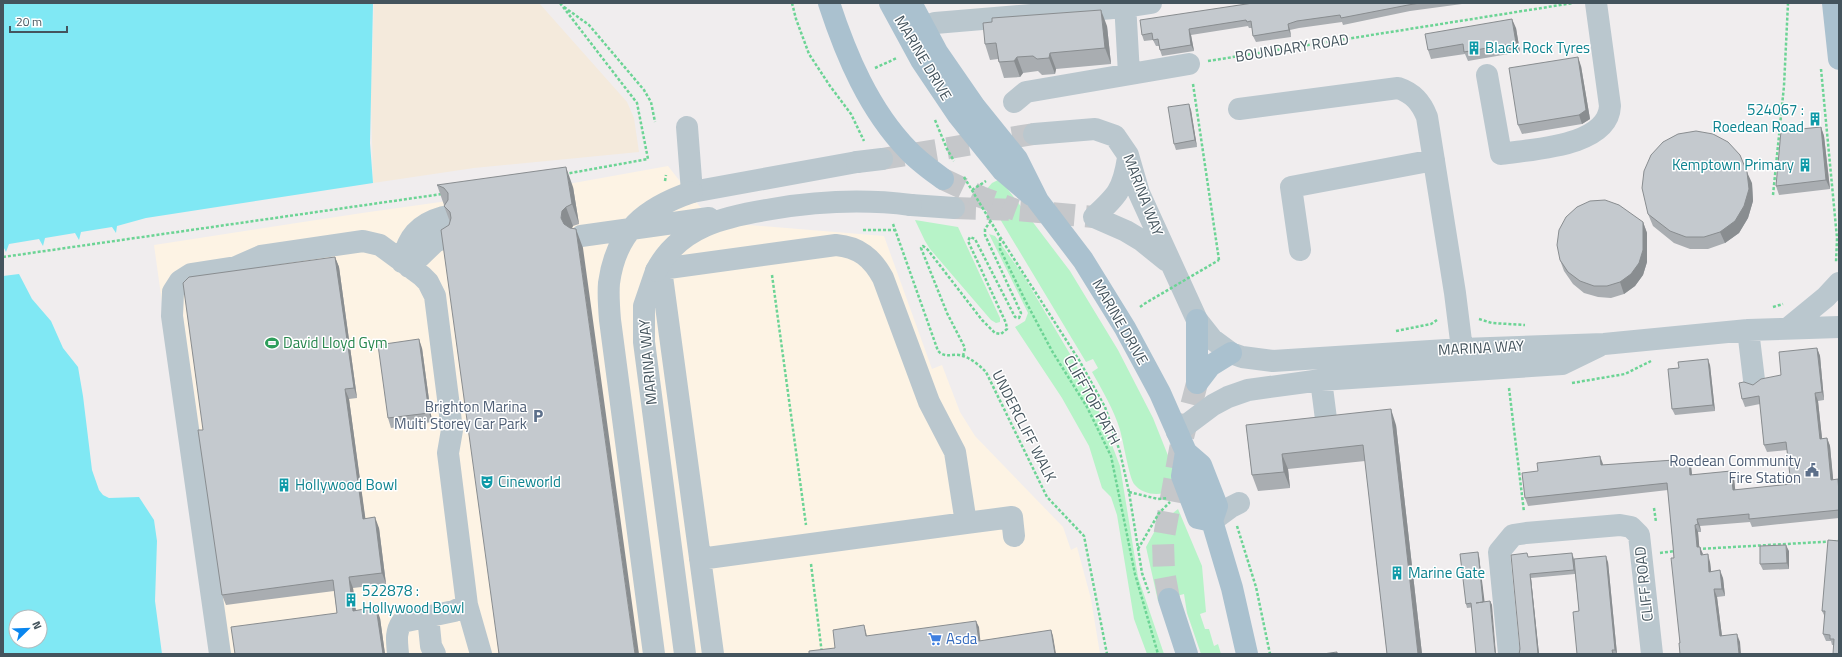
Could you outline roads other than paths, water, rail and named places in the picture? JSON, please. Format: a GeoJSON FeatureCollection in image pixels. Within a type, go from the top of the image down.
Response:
{"type":"FeatureCollection","features":[{"type":"Feature","properties":{"kind":"main road"},"geometry":{"type":"LineString","coordinates":[[829,3],[846,50],[879,111],[908,150],[923,164],[954,172]]}},
{"type":"Feature","properties":{"kind":"main road","name":"MARINE DRIVE"},"geometry":{"type":"LineString","coordinates":[[890,3],[921,60],[958,115],[1003,171],[1038,201]]}},
{"type":"Feature","properties":{"kind":"main road","name":"MARINE DRIVE"},"geometry":{"type":"LineString","coordinates":[[911,3],[937,52],[975,107],[1017,159],[1038,201],[1083,260],[1125,328],[1160,393],[1186,452],[1182,476],[1198,518],[1212,521]]}},
{"type":"Feature","properties":{"kind":"main road"},"geometry":{"type":"LineString","coordinates":[[1830,62],[1834,3]]}},
{"type":"Feature","properties":{"kind":"main road"},"geometry":{"type":"LineString","coordinates":[[1197,320],[1197,383],[1210,366],[1231,353]]}},
{"type":"Feature","properties":{"kind":"main road"},"geometry":{"type":"LineString","coordinates":[[1212,521],[1232,588],[1247,654]]}},
{"type":"Feature","properties":{"kind":"main road"},"geometry":{"type":"LineString","coordinates":[[1160,598],[1187,654]]}},
{"type":"Feature","properties":{"kind":"street"},"geometry":{"type":"LineString","coordinates":[[923,27],[935,23],[1047,8],[1151,3]]}},
{"type":"Feature","properties":{"kind":"street"},"geometry":{"type":"LineString","coordinates":[[1488,75],[1500,154],[1568,143],[1584,138],[1594,132],[1608,117],[1610,106],[1596,3]]}},
{"type":"Feature","properties":{"kind":"street"},"geometry":{"type":"LineString","coordinates":[[1125,5],[1129,74]]}},
{"type":"Feature","properties":{"kind":"street"},"geometry":{"type":"LineString","coordinates":[[1014,102],[1026,92],[1189,64]]}},
{"type":"Feature","properties":{"kind":"street"},"geometry":{"type":"LineString","coordinates":[[1239,109],[1398,88],[1407,91],[1423,105],[1427,117],[1434,160],[1455,293],[1462,349]]}},
{"type":"Feature","properties":{"kind":"street"},"geometry":{"type":"LineString","coordinates":[[687,127],[692,192]]}},
{"type":"Feature","properties":{"kind":"street","name":"MARINA WAY"},"geometry":{"type":"LineString","coordinates":[[1034,134],[1095,129],[1114,136],[1128,155],[1139,193],[1197,320],[1212,340],[1231,353],[1253,360],[1268,361],[1462,349],[1604,344],[1748,330],[1839,327]]}},
{"type":"Feature","properties":{"kind":"street","name":"MARINA WAY"},"geometry":{"type":"LineString","coordinates":[[654,654],[610,320],[609,284],[619,248],[632,226],[644,215],[663,204],[692,192],[813,169],[874,153]]}},
{"type":"Feature","properties":{"kind":"street","name":"MARINA WAY"},"geometry":{"type":"LineString","coordinates":[[1128,155],[1121,189],[1113,200],[1094,217],[1126,231],[1141,240],[1173,266]]}},
{"type":"Feature","properties":{"kind":"street"},"geometry":{"type":"LineString","coordinates":[[1300,250],[1291,187],[1434,160]]}},
{"type":"Feature","properties":{"kind":"street","name":"MARINA WAY"},"geometry":{"type":"LineString","coordinates":[[685,654],[644,342],[644,306],[658,266],[674,246],[696,230],[734,215],[789,206],[842,200],[954,208]]}},
{"type":"Feature","properties":{"kind":"street"},"geometry":{"type":"LineString","coordinates":[[581,236],[734,215]]}},
{"type":"Feature","properties":{"kind":"street"},"geometry":{"type":"LineString","coordinates":[[406,264],[435,242],[444,227]]}},
{"type":"Feature","properties":{"kind":"street"},"geometry":{"type":"LineString","coordinates":[[220,654],[172,316],[173,292],[180,281],[191,274],[236,267],[261,256],[354,241],[363,241],[380,245],[428,282],[435,296],[452,430],[448,453],[467,605],[480,654]]}},
{"type":"Feature","properties":{"kind":"street"},"geometry":{"type":"LineString","coordinates":[[713,654],[661,269],[840,246],[858,250],[866,255],[875,264],[883,278],[933,413],[955,452],[966,523]]}},
{"type":"Feature","properties":{"kind":"street"},"geometry":{"type":"LineString","coordinates":[[1787,329],[1826,297],[1839,283]]}},
{"type":"Feature","properties":{"kind":"street"},"geometry":{"type":"LineString","coordinates":[[1748,330],[1754,380]]}},
{"type":"Feature","properties":{"kind":"street"},"geometry":{"type":"LineString","coordinates":[[1177,432],[1213,405],[1228,397],[1248,390],[1321,380],[1562,364],[1604,344]]}},
{"type":"Feature","properties":{"kind":"street"},"geometry":{"type":"LineString","coordinates":[[1321,380],[1326,419]]}},
{"type":"Feature","properties":{"kind":"street"},"geometry":{"type":"LineString","coordinates":[[1212,521],[1239,503]]}},
{"type":"Feature","properties":{"kind":"street"},"geometry":{"type":"LineString","coordinates":[[700,559],[1012,517],[1014,536]]}},
{"type":"Feature","properties":{"kind":"street","name":"CLIFF ROAD"},"geometry":{"type":"LineString","coordinates":[[1509,654],[1499,552],[1513,535],[1626,526],[1638,533],[1642,554],[1652,654]]}},
{"type":"Feature","properties":{"kind":"street"},"geometry":{"type":"LineString","coordinates":[[398,654],[398,628],[402,622],[454,611],[467,605]]}},
{"type":"Feature","properties":{"kind":"street"},"geometry":{"type":"LineString","coordinates":[[428,616],[431,646],[434,654]]}},
{"type":"Feature","properties":{"kind":"water"},"geometry":{"type":"Polygon","coordinates":[[[3,3],[373,3],[370,143],[373,183],[146,218],[117,226],[116,233],[112,227],[81,232],[79,240],[75,233],[45,238],[43,246],[39,239],[9,244],[6,252],[3,246],[3,3]]]}},
{"type":"Feature","properties":{"kind":"water"},"geometry":{"type":"Polygon","coordinates":[[[19,274],[32,299],[51,321],[63,348],[78,367],[92,470],[99,490],[103,495],[109,498],[139,497],[154,520],[157,541],[155,601],[162,654],[3,654],[3,276],[19,274]]]}},
{"type":"Feature","properties":{"kind":"tunnel"},"geometry":{"type":"LineString","coordinates":[[882,159],[1034,134]]}},
{"type":"Feature","properties":{"kind":"tunnel"},"geometry":{"type":"LineString","coordinates":[[943,179],[981,197],[1016,210]]}},
{"type":"Feature","properties":{"kind":"tunnel"},"geometry":{"type":"LineString","coordinates":[[954,208],[1016,210],[1094,217]]}},
{"type":"Feature","properties":{"kind":"tunnel"},"geometry":{"type":"LineString","coordinates":[[1169,599],[1164,572],[1163,542],[1180,449],[1197,383]]}},
{"type":"Feature","properties":{"kind":"place","name":"Black Rock Tyres"},"geometry":{"type":"Point","coordinates":[1474,48]}},
{"type":"Feature","properties":{"kind":"place","name":"524067 : Roedean Road"},"geometry":{"type":"Point","coordinates":[1815,119]}},
{"type":"Feature","properties":{"kind":"place","name":"Kemptown Primary"},"geometry":{"type":"Point","coordinates":[1805,165]}},
{"type":"Feature","properties":{"kind":"place","name":"David Lloyd Gym"},"geometry":{"type":"Point","coordinates":[272,343]}},
{"type":"Feature","properties":{"kind":"place","name":"Brighton Marina Multi Storey Car Park"},"geometry":{"type":"Point","coordinates":[538,416]}},
{"type":"Feature","properties":{"kind":"place","name":"Roedean Community Fire Station"},"geometry":{"type":"Point","coordinates":[1812,470]}},
{"type":"Feature","properties":{"kind":"place","name":"Cineworld"},"geometry":{"type":"Point","coordinates":[487,482]}},
{"type":"Feature","properties":{"kind":"place","name":"Hollywood Bowl"},"geometry":{"type":"Point","coordinates":[284,485]}},
{"type":"Feature","properties":{"kind":"place","name":"Marine Gate"},"geometry":{"type":"Point","coordinates":[1397,573]}},
{"type":"Feature","properties":{"kind":"place","name":"522878 : Hollywood Bowl"},"geometry":{"type":"Point","coordinates":[351,600]}},
{"type":"Feature","properties":{"kind":"place","name":"Asda"},"geometry":{"type":"Point","coordinates":[935,639]}}]}
